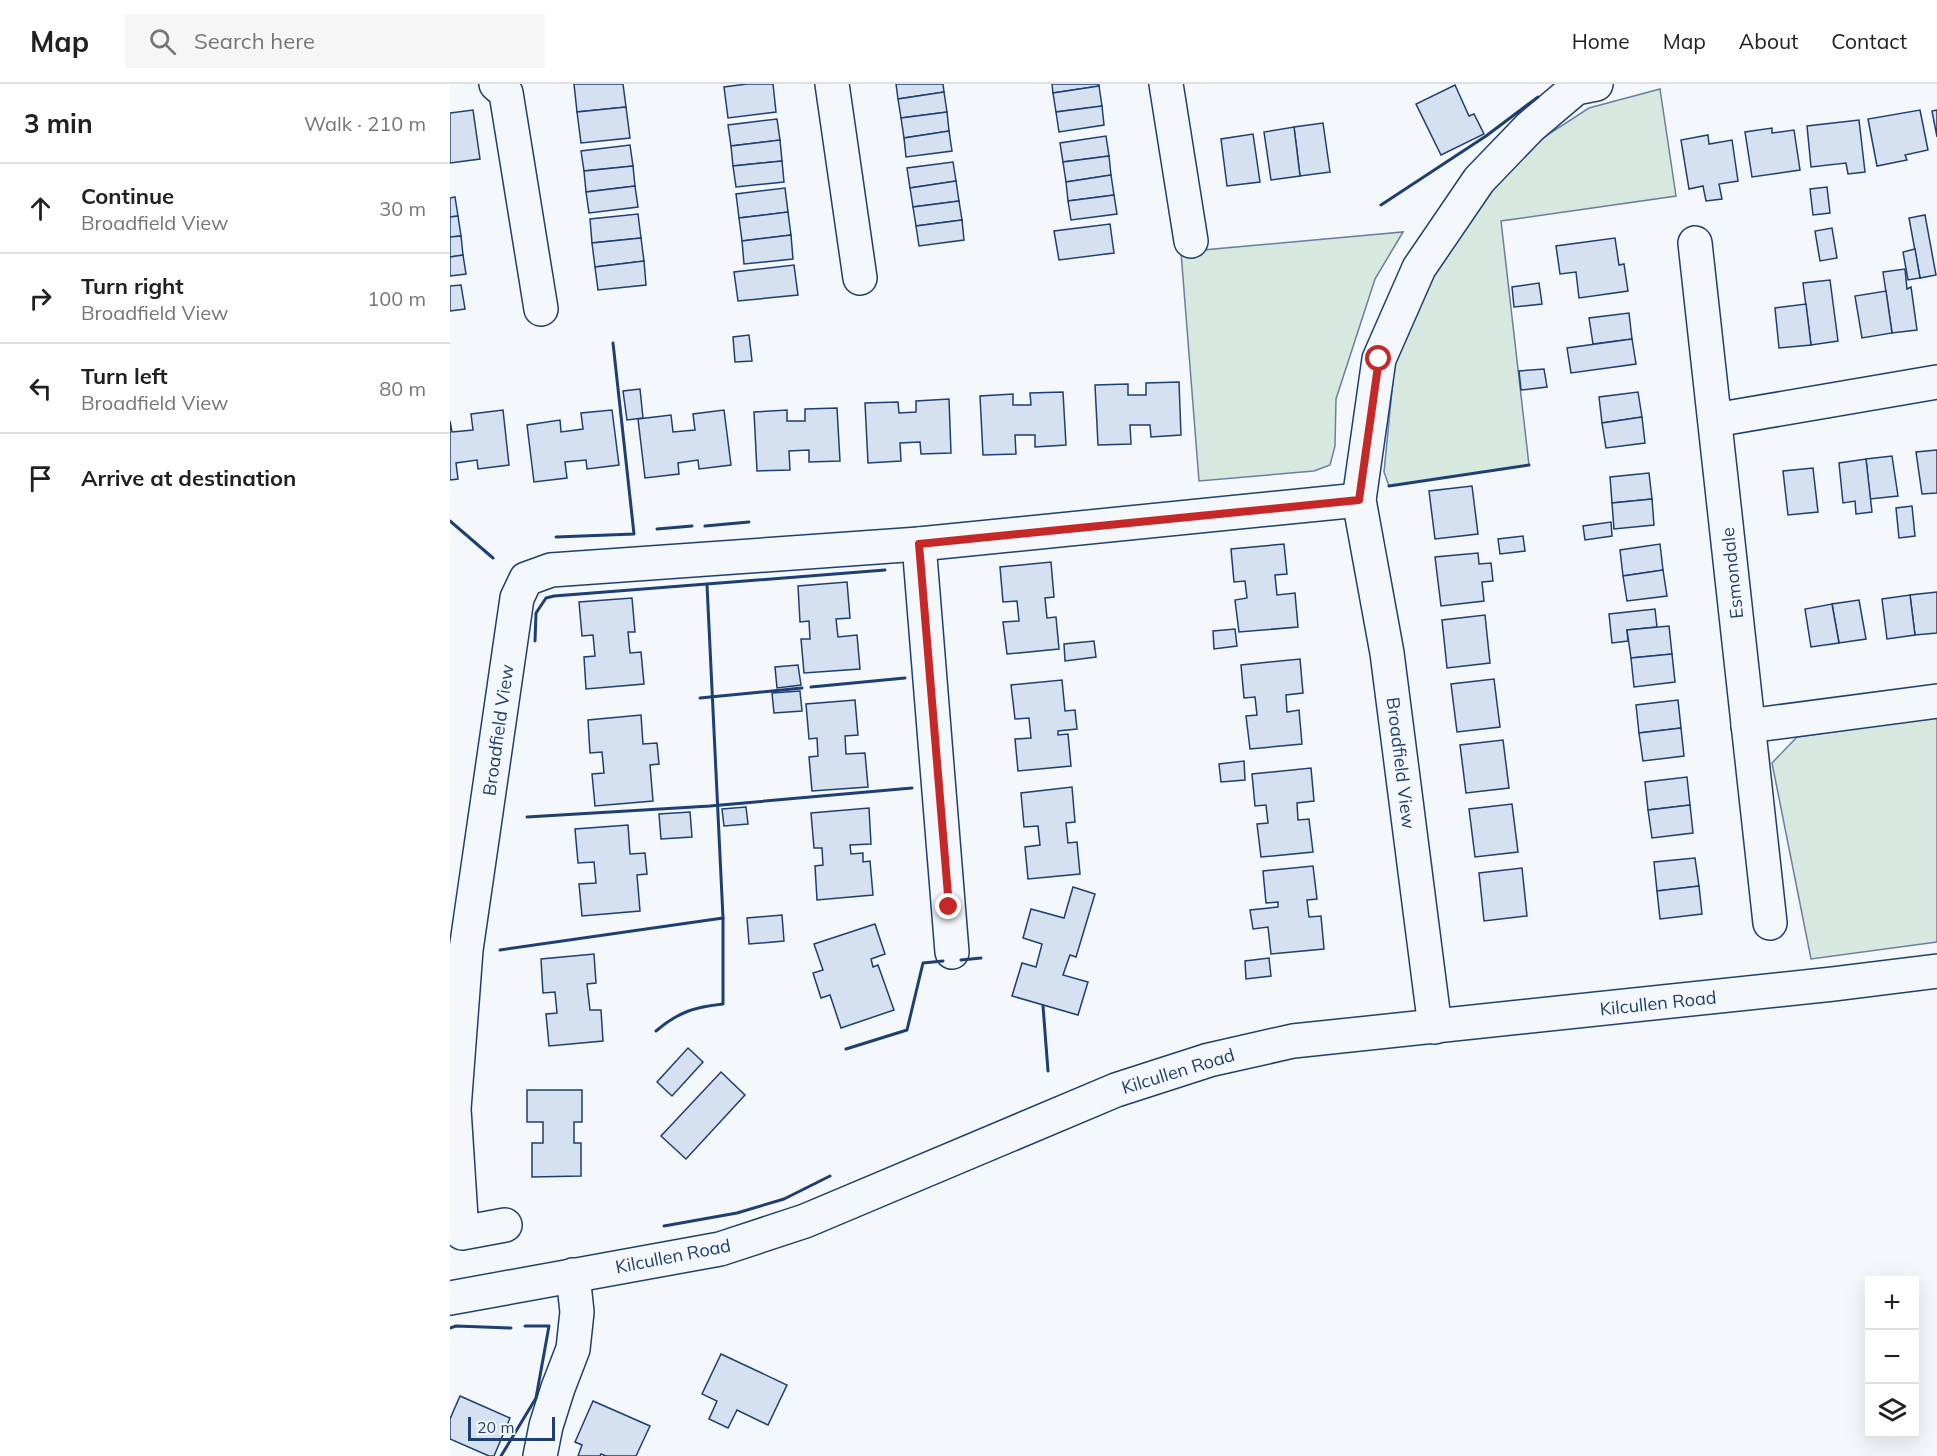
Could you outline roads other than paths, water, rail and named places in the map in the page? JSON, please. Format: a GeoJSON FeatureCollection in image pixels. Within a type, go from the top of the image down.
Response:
{"type":"FeatureCollection","features":[{"type":"Feature","properties":{"kind":"street"},"geometry":{"type":"LineString","coordinates":[[496,84],[506,93],[541,309]]}},
{"type":"Feature","properties":{"kind":"street"},"geometry":{"type":"LineString","coordinates":[[832,84],[860,278]]}},
{"type":"Feature","properties":{"kind":"street"},"geometry":{"type":"LineString","coordinates":[[1166,84],[1191,241]]}},
{"type":"Feature","properties":{"kind":"street","name":"Broadfield View"},"geometry":{"type":"LineString","coordinates":[[1435,1027],[1387,653],[1359,500],[1379,359],[1419,268],[1479,180],[1530,127],[1582,86]]}},
{"type":"Feature","properties":{"kind":"street","name":"Esmondale"},"geometry":{"type":"LineString","coordinates":[[1695,243],[1770,923]]}},
{"type":"Feature","properties":{"kind":"street"},"geometry":{"type":"LineString","coordinates":[[1715,420],[1937,382]]}},
{"type":"Feature","properties":{"kind":"street","name":"Broadfield View"},"geometry":{"type":"LineString","coordinates":[[505,1225],[462,1233],[454,1109],[466,950],[517,597],[526,579],[551,570],[919,544],[1359,500]]}},
{"type":"Feature","properties":{"kind":"street"},"geometry":{"type":"LineString","coordinates":[[919,544],[952,952]]}},
{"type":"Feature","properties":{"kind":"street"},"geometry":{"type":"LineString","coordinates":[[1748,726],[1937,701]]}},
{"type":"Feature","properties":{"kind":"street","name":"Kilcullen Road"},"geometry":{"type":"LineString","coordinates":[[450,1298],[720,1250],[805,1221],[1116,1090],[1209,1060],[1293,1041],[1937,971]]}},
{"type":"Feature","properties":{"kind":"street"},"geometry":{"type":"LineString","coordinates":[[540,1456],[552,1407],[573,1349],[577,1312],[573,1275]]}}]}
